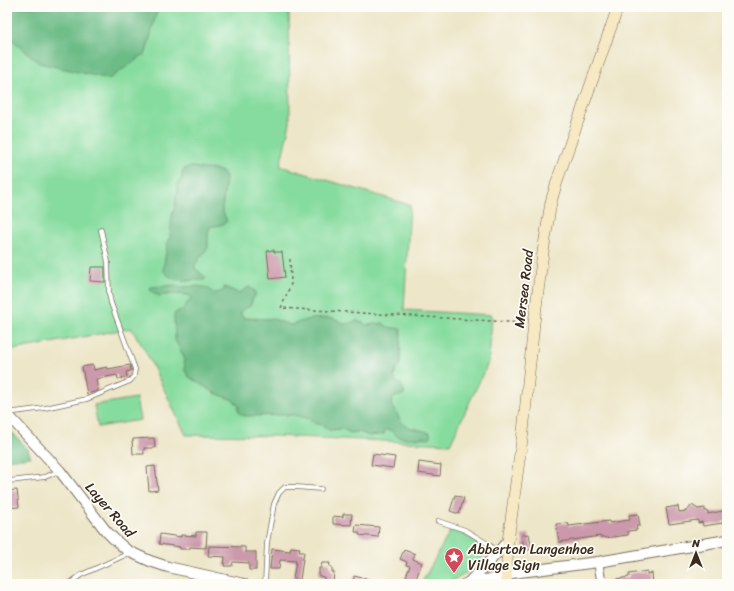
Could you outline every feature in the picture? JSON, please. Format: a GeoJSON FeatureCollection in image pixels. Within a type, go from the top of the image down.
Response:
{"type":"FeatureCollection","features":[{"type":"Feature","properties":{"kind":"main road","name":"Mersea Road"},"geometry":{"type":"LineString","coordinates":[[506,581],[508,541],[523,432],[543,252],[551,202],[618,7]]}},
{"type":"Feature","properties":{"kind":"street","name":"Layer Road"},"geometry":{"type":"LineString","coordinates":[[7,414],[60,471],[106,531],[114,540],[128,551],[168,567],[244,584]]}},
{"type":"Feature","properties":{"kind":"street"},"geometry":{"type":"LineString","coordinates":[[466,584],[483,580],[506,581],[512,573],[598,562],[727,540]]}},
{"type":"Feature","properties":{"kind":"street"},"geometry":{"type":"LineString","coordinates":[[466,584],[508,541]]}},
{"type":"Feature","properties":{"kind":"street"},"geometry":{"type":"LineString","coordinates":[[598,562],[602,584]]}},
{"type":"Feature","properties":{"kind":"lane"},"geometry":{"type":"LineString","coordinates":[[7,414],[87,399],[130,381],[134,376],[135,369],[111,303],[109,294],[108,262],[101,230]]}},
{"type":"Feature","properties":{"kind":"lane"},"geometry":{"type":"LineString","coordinates":[[7,482],[46,477],[60,471]]}},
{"type":"Feature","properties":{"kind":"lane"},"geometry":{"type":"LineString","coordinates":[[265,584],[267,544],[274,504],[279,493],[285,487],[321,488]]}},
{"type":"Feature","properties":{"kind":"lane"},"geometry":{"type":"LineString","coordinates":[[438,521],[465,530],[498,552]]}},
{"type":"Feature","properties":{"kind":"lane"},"geometry":{"type":"LineString","coordinates":[[69,584],[80,575],[123,556],[128,551]]}},
{"type":"Feature","properties":{"kind":"path"},"geometry":{"type":"LineString","coordinates":[[290,259],[291,284],[281,308],[534,323]]}},
{"type":"Feature","properties":{"kind":"green space"},"geometry":{"type":"Polygon","coordinates":[[[7,7],[289,7],[290,123],[280,166],[410,205],[404,310],[492,315],[489,361],[450,444],[274,436],[186,435],[146,352],[131,328],[7,351],[7,7]]]}},
{"type":"Feature","properties":{"kind":"green space"},"geometry":{"type":"Polygon","coordinates":[[[7,7],[158,7],[146,53],[109,79],[39,63],[7,35],[7,7]]]}},
{"type":"Feature","properties":{"kind":"green space"},"geometry":{"type":"Polygon","coordinates":[[[191,167],[215,169],[224,173],[226,178],[222,210],[227,221],[224,224],[210,227],[208,234],[208,248],[195,264],[195,268],[206,278],[204,280],[182,281],[172,278],[163,270],[168,240],[170,238],[172,214],[175,209],[176,196],[178,194],[177,186],[182,178],[182,171],[191,167]]]}},
{"type":"Feature","properties":{"kind":"green space"},"geometry":{"type":"Polygon","coordinates":[[[176,285],[181,287],[198,286],[208,288],[214,293],[225,289],[224,287],[239,293],[249,287],[255,291],[255,296],[251,305],[240,313],[244,318],[273,319],[291,325],[309,319],[327,318],[334,319],[345,324],[357,321],[363,322],[366,325],[383,323],[388,327],[401,329],[400,364],[396,369],[394,377],[396,382],[401,384],[405,394],[393,398],[391,405],[404,424],[411,428],[430,433],[430,438],[403,438],[388,430],[385,430],[384,434],[368,436],[360,432],[350,433],[343,429],[329,430],[309,419],[294,415],[245,416],[239,413],[239,406],[233,400],[215,393],[189,377],[185,371],[184,357],[175,340],[174,315],[183,309],[191,298],[189,295],[173,294],[159,296],[150,290],[151,287],[176,285]]]}},
{"type":"Feature","properties":{"kind":"green space"},"geometry":{"type":"Polygon","coordinates":[[[136,398],[140,420],[98,427],[94,405],[136,398]]]}},
{"type":"Feature","properties":{"kind":"green space"},"geometry":{"type":"Polygon","coordinates":[[[7,427],[28,449],[31,457],[7,460],[7,427]]]}},
{"type":"Feature","properties":{"kind":"green space"},"geometry":{"type":"Polygon","coordinates":[[[452,528],[488,548],[488,551],[472,568],[456,579],[439,583],[421,584],[452,528]]]}},
{"type":"Feature","properties":{"kind":"building"},"geometry":{"type":"Polygon","coordinates":[[[274,250],[274,252],[282,252],[285,277],[270,279],[267,251],[274,250]]]}},
{"type":"Feature","properties":{"kind":"building"},"geometry":{"type":"Polygon","coordinates":[[[91,267],[105,267],[105,282],[90,281],[91,267]]]}},
{"type":"Feature","properties":{"kind":"building"},"geometry":{"type":"Polygon","coordinates":[[[93,365],[94,370],[130,365],[131,371],[126,372],[127,377],[118,379],[117,375],[96,379],[98,391],[87,394],[82,367],[93,365]]]}},
{"type":"Feature","properties":{"kind":"building"},"geometry":{"type":"Polygon","coordinates":[[[154,438],[155,448],[144,448],[144,454],[133,454],[133,439],[154,438]]]}},
{"type":"Feature","properties":{"kind":"building"},"geometry":{"type":"Polygon","coordinates":[[[373,454],[395,457],[393,468],[371,465],[373,454]]]}},
{"type":"Feature","properties":{"kind":"building"},"geometry":{"type":"Polygon","coordinates":[[[419,462],[441,465],[440,476],[418,473],[419,462]]]}},
{"type":"Feature","properties":{"kind":"building"},"geometry":{"type":"Polygon","coordinates":[[[155,466],[158,490],[149,491],[147,467],[155,466]]]}},
{"type":"Feature","properties":{"kind":"building"},"geometry":{"type":"Polygon","coordinates":[[[17,490],[19,507],[7,508],[7,491],[17,490]]]}},
{"type":"Feature","properties":{"kind":"building"},"geometry":{"type":"Polygon","coordinates":[[[455,495],[464,498],[459,514],[450,511],[455,495]]]}},
{"type":"Feature","properties":{"kind":"building"},"geometry":{"type":"Polygon","coordinates":[[[692,505],[698,509],[705,508],[705,511],[708,511],[708,514],[727,510],[727,521],[703,526],[702,522],[698,523],[698,520],[669,524],[666,508],[678,506],[679,512],[687,511],[692,505]]]}},
{"type":"Feature","properties":{"kind":"building"},"geometry":{"type":"Polygon","coordinates":[[[343,514],[352,514],[351,525],[333,524],[333,516],[343,517],[343,514]]]}},
{"type":"Feature","properties":{"kind":"building"},"geometry":{"type":"Polygon","coordinates":[[[638,514],[640,526],[636,526],[637,530],[628,531],[628,535],[605,538],[600,536],[559,542],[556,524],[568,523],[569,526],[609,521],[610,523],[630,520],[629,515],[638,514]]]}},
{"type":"Feature","properties":{"kind":"building"},"geometry":{"type":"Polygon","coordinates":[[[356,525],[379,527],[378,537],[359,535],[359,532],[355,532],[356,525]]]}},
{"type":"Feature","properties":{"kind":"building"},"geometry":{"type":"Polygon","coordinates":[[[196,532],[207,532],[206,548],[190,547],[189,549],[180,549],[180,547],[159,544],[160,534],[181,537],[181,535],[196,536],[196,532]]]}},
{"type":"Feature","properties":{"kind":"building"},"geometry":{"type":"Polygon","coordinates":[[[529,534],[532,549],[524,551],[522,535],[529,534]]]}},
{"type":"Feature","properties":{"kind":"building"},"geometry":{"type":"Polygon","coordinates":[[[209,546],[245,547],[245,552],[256,552],[256,570],[249,570],[249,563],[233,562],[232,566],[224,566],[225,557],[208,556],[209,546]]]}},
{"type":"Feature","properties":{"kind":"building"},"geometry":{"type":"Polygon","coordinates":[[[291,547],[300,548],[299,552],[304,552],[300,580],[293,579],[296,561],[280,560],[279,569],[270,569],[272,549],[290,551],[291,547]]]}},
{"type":"Feature","properties":{"kind":"building"},"geometry":{"type":"Polygon","coordinates":[[[404,550],[415,554],[413,559],[422,563],[414,584],[404,581],[410,566],[406,565],[407,562],[400,559],[404,550]]]}},
{"type":"Feature","properties":{"kind":"building"},"geometry":{"type":"Polygon","coordinates":[[[322,563],[330,563],[329,566],[332,567],[332,572],[334,572],[333,584],[324,583],[324,577],[319,576],[319,568],[321,568],[322,563]]]}},
{"type":"Feature","properties":{"kind":"building"},"geometry":{"type":"Polygon","coordinates":[[[647,571],[647,574],[652,573],[653,584],[611,584],[611,580],[629,577],[629,574],[647,571]]]}},
{"type":"Feature","properties":{"kind":"building"},"geometry":{"type":"Polygon","coordinates":[[[354,576],[376,581],[376,584],[353,584],[354,576]]]}},
{"type":"Feature","properties":{"kind":"place","name":"Abberton Langenhoe Village Sign"},"geometry":{"type":"Point","coordinates":[454,574]}}]}
